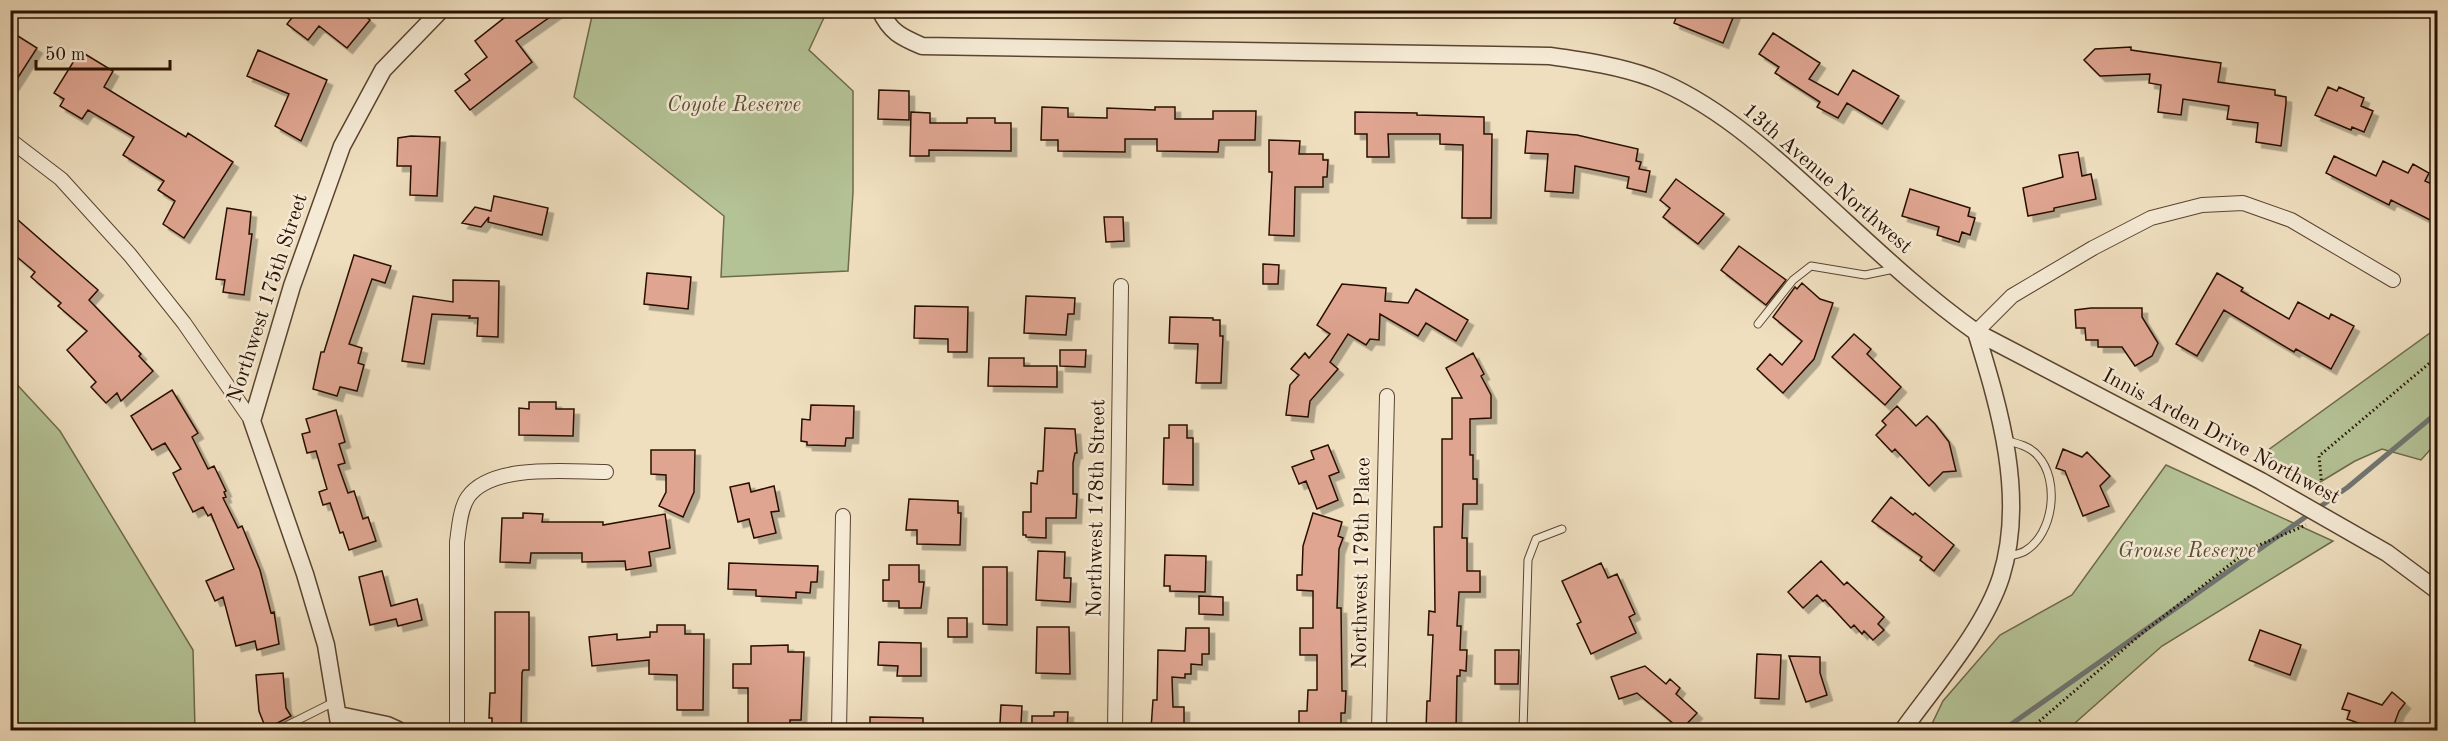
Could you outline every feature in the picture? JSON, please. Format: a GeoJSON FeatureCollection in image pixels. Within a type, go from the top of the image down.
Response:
{"type":"FeatureCollection","features":[{"type":"Feature","properties":{"kind":"street","name":"Northwest 175th Street"},"geometry":{"type":"LineString","coordinates":[[339,716],[326,645],[305,574],[252,421],[292,286],[342,146],[383,70],[441,10]]}},
{"type":"Feature","properties":{"kind":"street","name":"13th Avenue Northwest"},"geometry":{"type":"LineString","coordinates":[[883,17],[901,37],[922,46],[1539,56],[1603,63],[1652,78],[1692,98],[1730,123],[1777,160],[1936,304],[1976,332]]}},
{"type":"Feature","properties":{"kind":"street"},"geometry":{"type":"LineString","coordinates":[[10,140],[61,179],[130,255],[184,323],[252,421]]}},
{"type":"Feature","properties":{"kind":"street"},"geometry":{"type":"LineString","coordinates":[[1903,730],[1978,626],[2000,578],[2010,534],[2011,494],[2004,440],[1994,390],[1976,332],[2012,296],[2093,248],[2151,218],[2202,205],[2243,203],[2291,220],[2393,280]]}},
{"type":"Feature","properties":{"kind":"street","name":"Northwest 178th Street"},"geometry":{"type":"LineString","coordinates":[[1115,730],[1121,286]]}},
{"type":"Feature","properties":{"kind":"street","name":"Innis Arden Drive Northwest"},"geometry":{"type":"LineString","coordinates":[[1976,332],[2261,481],[2387,553],[2438,591]]}},
{"type":"Feature","properties":{"kind":"street","name":"Northwest 179th Place"},"geometry":{"type":"LineString","coordinates":[[1379,730],[1387,396]]}},
{"type":"Feature","properties":{"kind":"street"},"geometry":{"type":"LineString","coordinates":[[457,730],[457,542],[468,497],[482,484],[497,478],[528,472],[606,472]]}},
{"type":"Feature","properties":{"kind":"street"},"geometry":{"type":"LineString","coordinates":[[839,730],[843,516]]}},
{"type":"Feature","properties":{"kind":"street"},"geometry":{"type":"LineString","coordinates":[[339,716],[387,725],[398,730]]}},
{"type":"Feature","properties":{"kind":"lane"},"geometry":{"type":"LineString","coordinates":[[1758,324],[1792,280],[1811,266],[1865,274],[1897,268]]}},
{"type":"Feature","properties":{"kind":"lane"},"geometry":{"type":"LineString","coordinates":[[2004,440],[2021,445],[2038,456],[2047,473],[2052,507],[2036,541],[2025,551],[2005,558]]}},
{"type":"Feature","properties":{"kind":"lane"},"geometry":{"type":"LineString","coordinates":[[1523,730],[1528,560],[1536,539],[1562,530]]}},
{"type":"Feature","properties":{"kind":"lane"},"geometry":{"type":"LineString","coordinates":[[282,728],[339,716]]}},
{"type":"Feature","properties":{"kind":"path"},"geometry":{"type":"LineString","coordinates":[[2029,730],[2146,630],[2250,549],[2324,517],[2319,456],[2438,356]]}},
{"type":"Feature","properties":{"kind":"green space","name":"Coyote Reserve"},"geometry":{"type":"Polygon","coordinates":[[[601,11],[827,11],[809,50],[853,91],[853,192],[848,271],[721,277],[724,216],[574,97],[592,16],[601,11]]]}},
{"type":"Feature","properties":{"kind":"green space"},"geometry":{"type":"Polygon","coordinates":[[[2437,328],[2437,442],[2421,460],[2382,449],[2355,461],[2312,487],[2264,453],[2437,328]]]}},
{"type":"Feature","properties":{"kind":"green space"},"geometry":{"type":"Polygon","coordinates":[[[10,377],[60,431],[193,650],[195,730],[11,730],[10,377]]]}},
{"type":"Feature","properties":{"kind":"green space","name":"Grouse Reserve"},"geometry":{"type":"Polygon","coordinates":[[[2166,465],[2333,541],[2162,646],[2067,730],[1929,730],[1943,701],[2000,635],[2072,595],[2166,465]]]}},
{"type":"Feature","properties":{"kind":"building"},"geometry":{"type":"Polygon","coordinates":[[[298,10],[358,10],[370,20],[347,48],[319,26],[308,40],[287,24],[298,10]]]}},
{"type":"Feature","properties":{"kind":"building"},"geometry":{"type":"Polygon","coordinates":[[[514,10],[560,10],[516,41],[532,62],[470,110],[455,91],[470,80],[465,74],[487,57],[475,41],[514,10]]]}},
{"type":"Feature","properties":{"kind":"building"},"geometry":{"type":"Polygon","coordinates":[[[1679,10],[1736,10],[1723,43],[1674,23],[1679,10]]]}},
{"type":"Feature","properties":{"kind":"building"},"geometry":{"type":"Polygon","coordinates":[[[10,31],[37,48],[10,90],[10,31]]]}},
{"type":"Feature","properties":{"kind":"building"},"geometry":{"type":"Polygon","coordinates":[[[1773,33],[1820,63],[1809,79],[1838,95],[1853,70],[1899,96],[1882,124],[1847,103],[1838,118],[1817,107],[1820,102],[1775,73],[1779,67],[1759,54],[1773,33]]]}},
{"type":"Feature","properties":{"kind":"building"},"geometry":{"type":"Polygon","coordinates":[[[2131,47],[2131,50],[2221,63],[2218,82],[2275,90],[2275,95],[2286,97],[2281,146],[2256,142],[2258,123],[2227,119],[2229,106],[2183,99],[2181,115],[2158,112],[2161,85],[2149,83],[2150,74],[2100,76],[2084,60],[2095,49],[2131,47]]]}},
{"type":"Feature","properties":{"kind":"building"},"geometry":{"type":"Polygon","coordinates":[[[258,50],[327,80],[301,141],[275,126],[289,94],[247,76],[258,50]]]}},
{"type":"Feature","properties":{"kind":"building"},"geometry":{"type":"Polygon","coordinates":[[[80,51],[113,71],[104,87],[186,137],[188,133],[233,162],[184,238],[163,224],[175,201],[158,190],[164,181],[123,155],[134,137],[88,110],[82,119],[60,106],[64,99],[54,93],[80,51]]]}},
{"type":"Feature","properties":{"kind":"building"},"geometry":{"type":"Polygon","coordinates":[[[2328,87],[2337,91],[2339,87],[2364,98],[2361,106],[2373,111],[2364,132],[2352,127],[2351,130],[2315,115],[2328,87]]]}},
{"type":"Feature","properties":{"kind":"building"},"geometry":{"type":"Polygon","coordinates":[[[879,90],[909,91],[909,120],[878,119],[879,90]]]}},
{"type":"Feature","properties":{"kind":"building"},"geometry":{"type":"Polygon","coordinates":[[[1042,107],[1068,108],[1068,117],[1107,118],[1107,108],[1155,110],[1155,107],[1175,107],[1175,119],[1213,119],[1213,111],[1256,111],[1255,140],[1219,140],[1218,152],[1157,151],[1157,139],[1125,139],[1125,152],[1058,151],[1058,140],[1041,140],[1042,107]]]}},
{"type":"Feature","properties":{"kind":"building"},"geometry":{"type":"Polygon","coordinates":[[[911,112],[930,113],[930,123],[967,123],[967,118],[995,118],[995,123],[1011,123],[1011,151],[929,150],[929,156],[910,156],[911,112]]]}},
{"type":"Feature","properties":{"kind":"building"},"geometry":{"type":"Polygon","coordinates":[[[1355,112],[1484,117],[1484,134],[1492,134],[1491,218],[1462,218],[1463,145],[1440,144],[1440,134],[1388,134],[1389,157],[1367,157],[1367,134],[1355,134],[1355,112]]]}},
{"type":"Feature","properties":{"kind":"building"},"geometry":{"type":"Polygon","coordinates":[[[1527,131],[1577,135],[1638,149],[1636,161],[1641,162],[1639,169],[1650,171],[1646,192],[1627,188],[1629,177],[1575,166],[1573,193],[1545,191],[1548,154],[1525,153],[1527,131]]]}},
{"type":"Feature","properties":{"kind":"building"},"geometry":{"type":"Polygon","coordinates":[[[440,137],[437,196],[410,195],[411,166],[397,166],[398,138],[440,137]]]}},
{"type":"Feature","properties":{"kind":"building"},"geometry":{"type":"Polygon","coordinates":[[[1269,140],[1300,141],[1299,154],[1323,154],[1323,160],[1328,160],[1327,177],[1323,177],[1323,187],[1295,187],[1294,236],[1269,235],[1272,172],[1269,172],[1269,140]]]}},
{"type":"Feature","properties":{"kind":"building"},"geometry":{"type":"Polygon","coordinates":[[[2078,152],[2082,176],[2091,174],[2096,199],[2028,216],[2023,188],[2063,177],[2059,155],[2078,152]]]}},
{"type":"Feature","properties":{"kind":"building"},"geometry":{"type":"Polygon","coordinates":[[[2334,156],[2376,176],[2383,161],[2408,173],[2413,164],[2429,173],[2425,181],[2438,187],[2438,224],[2391,200],[2389,205],[2326,173],[2334,156]]]}},
{"type":"Feature","properties":{"kind":"building"},"geometry":{"type":"Polygon","coordinates":[[[1676,179],[1724,214],[1698,244],[1663,217],[1670,208],[1660,200],[1676,179]]]}},
{"type":"Feature","properties":{"kind":"building"},"geometry":{"type":"Polygon","coordinates":[[[1910,189],[1970,208],[1968,216],[1975,218],[1970,235],[1962,232],[1959,242],[1937,235],[1939,227],[1902,216],[1910,189]]]}},
{"type":"Feature","properties":{"kind":"building"},"geometry":{"type":"Polygon","coordinates":[[[494,196],[548,208],[542,235],[488,222],[489,217],[481,227],[462,223],[475,207],[491,211],[494,196]]]}},
{"type":"Feature","properties":{"kind":"building"},"geometry":{"type":"Polygon","coordinates":[[[227,208],[251,212],[249,234],[252,234],[244,295],[223,292],[225,280],[216,279],[227,208]]]}},
{"type":"Feature","properties":{"kind":"building"},"geometry":{"type":"Polygon","coordinates":[[[10,213],[98,290],[89,300],[141,354],[139,356],[153,371],[121,401],[117,393],[106,403],[91,387],[96,382],[67,350],[87,331],[58,306],[61,303],[31,277],[35,272],[10,251],[10,213]]]}},
{"type":"Feature","properties":{"kind":"building"},"geometry":{"type":"Polygon","coordinates":[[[1104,217],[1123,217],[1124,241],[1106,242],[1104,217]]]}},
{"type":"Feature","properties":{"kind":"building"},"geometry":{"type":"Polygon","coordinates":[[[1739,246],[1786,280],[1766,305],[1721,270],[1739,246]]]}},
{"type":"Feature","properties":{"kind":"building"},"geometry":{"type":"Polygon","coordinates":[[[354,255],[391,266],[385,283],[372,279],[349,344],[362,348],[358,363],[364,365],[357,391],[340,387],[337,396],[313,389],[321,352],[324,352],[354,255]]]}},
{"type":"Feature","properties":{"kind":"building"},"geometry":{"type":"Polygon","coordinates":[[[1263,264],[1279,265],[1278,284],[1263,284],[1263,264]]]}},
{"type":"Feature","properties":{"kind":"building"},"geometry":{"type":"Polygon","coordinates":[[[647,273],[691,277],[688,309],[644,304],[647,273]]]}},
{"type":"Feature","properties":{"kind":"building"},"geometry":{"type":"Polygon","coordinates":[[[2217,273],[2243,288],[2241,291],[2289,319],[2298,302],[2329,319],[2331,314],[2354,326],[2331,369],[2296,349],[2294,352],[2224,310],[2197,356],[2176,344],[2217,273]]]}},
{"type":"Feature","properties":{"kind":"building"},"geometry":{"type":"Polygon","coordinates":[[[453,280],[499,281],[498,337],[477,336],[478,318],[432,314],[424,364],[402,361],[413,296],[453,302],[453,280]]]}},
{"type":"Feature","properties":{"kind":"building"},"geometry":{"type":"Polygon","coordinates":[[[1802,283],[1820,299],[1833,303],[1814,359],[1783,393],[1757,369],[1770,354],[1782,365],[1802,341],[1773,317],[1795,287],[1797,289],[1802,283]]]}},
{"type":"Feature","properties":{"kind":"building"},"geometry":{"type":"Polygon","coordinates":[[[1342,284],[1386,288],[1385,301],[1408,303],[1416,289],[1468,320],[1456,341],[1426,323],[1418,336],[1380,314],[1379,340],[1370,339],[1366,345],[1348,334],[1330,362],[1338,369],[1310,401],[1308,417],[1286,415],[1290,385],[1299,375],[1291,369],[1305,353],[1309,358],[1330,334],[1317,325],[1342,284]]]}},
{"type":"Feature","properties":{"kind":"building"},"geometry":{"type":"Polygon","coordinates":[[[1026,296],[1075,298],[1074,314],[1068,314],[1066,335],[1024,333],[1026,296]]]}},
{"type":"Feature","properties":{"kind":"building"},"geometry":{"type":"Polygon","coordinates":[[[915,306],[968,307],[967,352],[948,352],[948,339],[914,338],[915,306]]]}},
{"type":"Feature","properties":{"kind":"building"},"geometry":{"type":"Polygon","coordinates":[[[2142,308],[2142,317],[2158,343],[2152,356],[2135,366],[2122,347],[2098,347],[2098,340],[2086,340],[2085,328],[2076,328],[2075,310],[2142,308]]]}},
{"type":"Feature","properties":{"kind":"building"},"geometry":{"type":"Polygon","coordinates":[[[1170,317],[1220,320],[1220,336],[1223,336],[1221,383],[1196,383],[1198,344],[1169,343],[1170,317]]]}},
{"type":"Feature","properties":{"kind":"building"},"geometry":{"type":"Polygon","coordinates":[[[1854,334],[1871,349],[1867,354],[1901,387],[1885,405],[1832,357],[1854,334]]]}},
{"type":"Feature","properties":{"kind":"building"},"geometry":{"type":"Polygon","coordinates":[[[1060,350],[1086,350],[1085,367],[1060,366],[1060,350]]]}},
{"type":"Feature","properties":{"kind":"building"},"geometry":{"type":"Polygon","coordinates":[[[1473,353],[1484,374],[1481,376],[1491,395],[1491,418],[1470,419],[1470,455],[1473,455],[1473,479],[1477,479],[1477,504],[1463,504],[1462,538],[1467,538],[1467,571],[1480,571],[1480,592],[1459,592],[1457,626],[1461,626],[1460,650],[1467,650],[1466,671],[1460,670],[1460,676],[1457,676],[1456,730],[1426,730],[1427,701],[1430,701],[1433,635],[1428,635],[1429,611],[1435,612],[1434,527],[1442,527],[1442,439],[1452,439],[1452,398],[1462,398],[1446,368],[1473,353]]]}},
{"type":"Feature","properties":{"kind":"building"},"geometry":{"type":"Polygon","coordinates":[[[989,358],[1024,358],[1024,366],[1057,366],[1057,387],[988,386],[989,358]]]}},
{"type":"Feature","properties":{"kind":"building"},"geometry":{"type":"Polygon","coordinates":[[[172,390],[198,433],[192,437],[208,469],[214,466],[226,491],[224,492],[226,497],[223,498],[238,528],[242,526],[260,570],[271,613],[274,612],[279,644],[257,650],[255,641],[236,646],[223,597],[215,601],[206,581],[234,569],[211,514],[208,516],[203,507],[193,512],[173,473],[181,469],[165,443],[152,450],[131,416],[172,390]]]}},
{"type":"Feature","properties":{"kind":"building"},"geometry":{"type":"Polygon","coordinates":[[[529,402],[556,402],[556,409],[574,409],[573,436],[519,435],[519,408],[529,409],[529,402]]]}},
{"type":"Feature","properties":{"kind":"building"},"geometry":{"type":"Polygon","coordinates":[[[811,405],[854,406],[853,438],[846,438],[845,446],[807,445],[807,442],[801,441],[802,419],[810,420],[811,405]]]}},
{"type":"Feature","properties":{"kind":"building"},"geometry":{"type":"Polygon","coordinates":[[[1897,406],[1916,426],[1927,416],[1935,424],[1949,442],[1956,471],[1943,472],[1929,486],[1895,449],[1892,452],[1876,435],[1886,425],[1882,421],[1897,406]]]}},
{"type":"Feature","properties":{"kind":"building"},"geometry":{"type":"Polygon","coordinates":[[[336,410],[345,442],[339,444],[345,463],[338,465],[348,493],[354,491],[363,519],[368,517],[376,541],[349,550],[343,532],[340,533],[330,503],[323,505],[319,492],[327,489],[316,451],[307,453],[302,434],[310,432],[306,419],[336,410]]]}},
{"type":"Feature","properties":{"kind":"building"},"geometry":{"type":"Polygon","coordinates":[[[1169,425],[1187,425],[1187,438],[1193,438],[1193,485],[1163,484],[1164,438],[1169,438],[1169,425]]]}},
{"type":"Feature","properties":{"kind":"building"},"geometry":{"type":"Polygon","coordinates":[[[1045,428],[1075,429],[1077,453],[1075,453],[1073,463],[1073,494],[1077,494],[1076,518],[1046,518],[1046,538],[1026,537],[1023,535],[1023,512],[1031,512],[1031,483],[1037,484],[1038,471],[1043,471],[1045,428]]]}},
{"type":"Feature","properties":{"kind":"building"},"geometry":{"type":"Polygon","coordinates":[[[1328,445],[1339,472],[1329,476],[1338,500],[1317,509],[1306,481],[1299,484],[1292,467],[1314,459],[1311,451],[1328,445]]]}},
{"type":"Feature","properties":{"kind":"building"},"geometry":{"type":"Polygon","coordinates":[[[2063,449],[2082,457],[2087,452],[2110,476],[2100,486],[2109,506],[2083,516],[2065,471],[2056,468],[2063,449]]]}},
{"type":"Feature","properties":{"kind":"building"},"geometry":{"type":"Polygon","coordinates":[[[651,450],[695,450],[694,492],[683,517],[659,506],[666,492],[666,475],[651,474],[651,450]]]}},
{"type":"Feature","properties":{"kind":"building"},"geometry":{"type":"Polygon","coordinates":[[[749,483],[751,492],[774,486],[779,511],[771,512],[776,533],[754,538],[749,519],[738,522],[730,487],[749,483]]]}},
{"type":"Feature","properties":{"kind":"building"},"geometry":{"type":"Polygon","coordinates":[[[1891,497],[1913,515],[1915,513],[1954,545],[1934,571],[1920,560],[1922,557],[1872,521],[1891,497]]]}},
{"type":"Feature","properties":{"kind":"building"},"geometry":{"type":"Polygon","coordinates":[[[909,499],[958,501],[958,513],[961,513],[960,545],[917,544],[917,530],[906,530],[909,499]]]}},
{"type":"Feature","properties":{"kind":"building"},"geometry":{"type":"Polygon","coordinates":[[[523,513],[543,514],[542,522],[603,522],[603,525],[665,514],[670,548],[649,552],[651,566],[626,570],[625,561],[582,562],[582,553],[531,553],[530,563],[500,562],[502,518],[523,518],[523,513]]]}},
{"type":"Feature","properties":{"kind":"building"},"geometry":{"type":"Polygon","coordinates":[[[1313,513],[1342,522],[1338,536],[1343,538],[1339,549],[1337,608],[1341,608],[1342,691],[1346,691],[1345,713],[1341,713],[1341,730],[1299,730],[1299,711],[1307,711],[1308,690],[1317,690],[1317,655],[1300,655],[1300,628],[1313,628],[1313,591],[1297,590],[1297,575],[1302,575],[1303,546],[1313,513]]]}},
{"type":"Feature","properties":{"kind":"building"},"geometry":{"type":"Polygon","coordinates":[[[1038,551],[1065,552],[1064,578],[1071,578],[1070,602],[1036,600],[1038,551]]]}},
{"type":"Feature","properties":{"kind":"building"},"geometry":{"type":"Polygon","coordinates":[[[1165,555],[1206,556],[1205,592],[1170,591],[1170,586],[1164,586],[1165,555]]]}},
{"type":"Feature","properties":{"kind":"building"},"geometry":{"type":"Polygon","coordinates":[[[1821,561],[1844,585],[1847,582],[1884,617],[1878,624],[1884,630],[1873,640],[1864,631],[1862,634],[1854,625],[1851,628],[1825,600],[1823,601],[1817,595],[1803,608],[1788,592],[1821,561]]]}},
{"type":"Feature","properties":{"kind":"building"},"geometry":{"type":"Polygon","coordinates":[[[729,563],[818,566],[817,582],[811,582],[810,593],[796,592],[796,598],[756,596],[756,590],[728,589],[729,563]]]}},
{"type":"Feature","properties":{"kind":"building"},"geometry":{"type":"Polygon","coordinates":[[[1601,563],[1608,578],[1617,574],[1635,614],[1629,617],[1636,633],[1591,654],[1577,624],[1581,622],[1562,581],[1601,563]]]}},
{"type":"Feature","properties":{"kind":"building"},"geometry":{"type":"Polygon","coordinates":[[[889,565],[919,565],[919,582],[924,582],[921,608],[899,608],[899,601],[883,601],[883,580],[889,580],[889,565]]]}},
{"type":"Feature","properties":{"kind":"building"},"geometry":{"type":"Polygon","coordinates":[[[983,567],[1007,567],[1007,625],[983,624],[983,567]]]}},
{"type":"Feature","properties":{"kind":"building"},"geometry":{"type":"Polygon","coordinates":[[[382,571],[391,606],[417,599],[422,620],[398,626],[396,619],[370,625],[359,577],[382,571]]]}},
{"type":"Feature","properties":{"kind":"building"},"geometry":{"type":"Polygon","coordinates":[[[1199,596],[1223,597],[1223,615],[1199,614],[1199,596]]]}},
{"type":"Feature","properties":{"kind":"building"},"geometry":{"type":"Polygon","coordinates":[[[495,612],[529,612],[529,670],[523,670],[522,673],[521,730],[492,730],[492,718],[489,718],[490,693],[495,693],[495,612]]]}},
{"type":"Feature","properties":{"kind":"building"},"geometry":{"type":"Polygon","coordinates":[[[948,618],[967,618],[967,637],[948,637],[948,618]]]}},
{"type":"Feature","properties":{"kind":"building"},"geometry":{"type":"Polygon","coordinates":[[[657,625],[685,625],[685,634],[704,634],[703,710],[677,710],[677,675],[649,674],[649,660],[592,666],[589,637],[617,634],[617,640],[650,637],[650,632],[657,632],[657,625]]]}},
{"type":"Feature","properties":{"kind":"building"},"geometry":{"type":"Polygon","coordinates":[[[1037,627],[1069,627],[1070,674],[1036,673],[1037,627]]]}},
{"type":"Feature","properties":{"kind":"building"},"geometry":{"type":"Polygon","coordinates":[[[1186,628],[1209,628],[1209,654],[1202,654],[1202,665],[1191,664],[1191,674],[1185,674],[1185,678],[1172,677],[1173,707],[1184,707],[1184,730],[1151,729],[1153,700],[1157,700],[1158,650],[1185,651],[1186,628]]]}},
{"type":"Feature","properties":{"kind":"building"},"geometry":{"type":"Polygon","coordinates":[[[2260,630],[2301,645],[2290,675],[2249,660],[2260,630]]]}},
{"type":"Feature","properties":{"kind":"building"},"geometry":{"type":"Polygon","coordinates":[[[879,642],[921,643],[921,676],[897,676],[898,666],[878,665],[879,642]]]}},
{"type":"Feature","properties":{"kind":"building"},"geometry":{"type":"Polygon","coordinates":[[[788,645],[788,652],[804,652],[801,720],[790,720],[790,728],[783,728],[783,730],[752,730],[748,728],[748,688],[733,688],[733,664],[751,664],[751,646],[788,645]]]}},
{"type":"Feature","properties":{"kind":"building"},"geometry":{"type":"Polygon","coordinates":[[[1495,650],[1519,650],[1518,684],[1495,684],[1495,650]]]}},
{"type":"Feature","properties":{"kind":"building"},"geometry":{"type":"Polygon","coordinates":[[[1757,654],[1781,655],[1779,699],[1755,698],[1757,654]]]}},
{"type":"Feature","properties":{"kind":"building"},"geometry":{"type":"Polygon","coordinates":[[[1789,656],[1820,657],[1820,673],[1827,695],[1806,702],[1789,656]]]}},
{"type":"Feature","properties":{"kind":"building"},"geometry":{"type":"Polygon","coordinates":[[[1645,666],[1666,684],[1670,679],[1680,688],[1676,694],[1697,713],[1681,730],[1637,693],[1619,699],[1611,677],[1645,666]]]}},
{"type":"Feature","properties":{"kind":"building"},"geometry":{"type":"Polygon","coordinates":[[[283,673],[286,708],[291,716],[266,729],[259,711],[256,675],[283,673]]]}},
{"type":"Feature","properties":{"kind":"building"},"geometry":{"type":"Polygon","coordinates":[[[2392,692],[2405,703],[2399,711],[2392,730],[2371,730],[2372,728],[2347,719],[2350,711],[2342,709],[2348,693],[2382,705],[2392,692]]]}},
{"type":"Feature","properties":{"kind":"building"},"geometry":{"type":"Polygon","coordinates":[[[1001,705],[1022,706],[1021,724],[1000,723],[1001,705]]]}},
{"type":"Feature","properties":{"kind":"building"},"geometry":{"type":"Polygon","coordinates":[[[1054,712],[1068,712],[1067,730],[1032,730],[1032,716],[1054,716],[1054,712]]]}},
{"type":"Feature","properties":{"kind":"building"},"geometry":{"type":"Polygon","coordinates":[[[870,717],[923,718],[923,730],[870,730],[870,717]]]}},
{"type":"Feature","properties":{"kind":"waterway"},"geometry":{"type":"LineString","coordinates":[[2003,730],[2348,487],[2438,412]]}}]}
